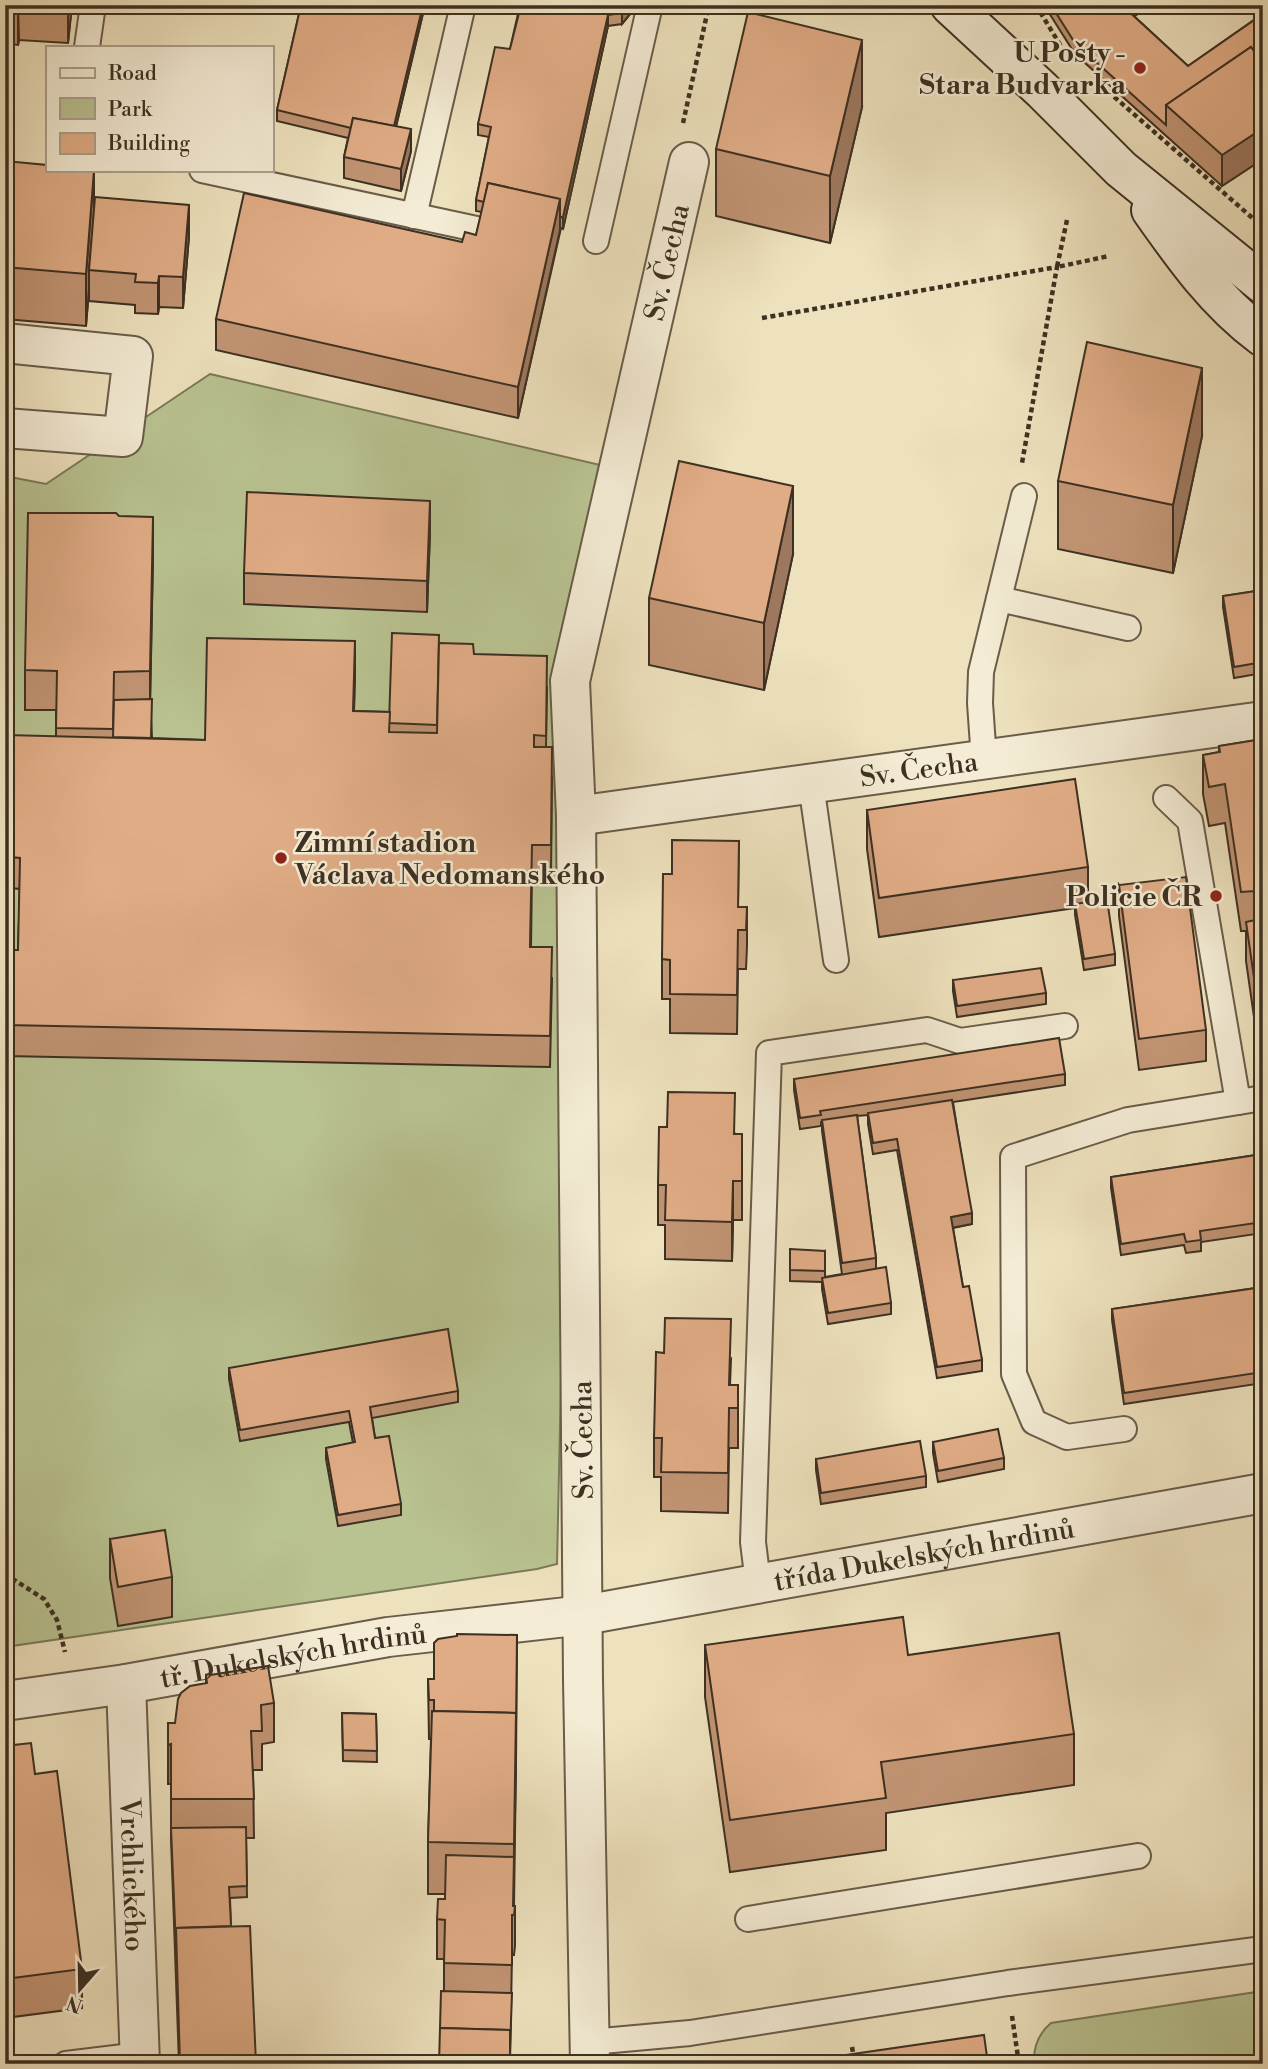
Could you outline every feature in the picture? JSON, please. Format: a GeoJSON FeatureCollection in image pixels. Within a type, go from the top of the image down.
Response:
{"type":"FeatureCollection","features":[{"type":"Feature","properties":{"kind":"street"},"geometry":{"type":"LineString","coordinates":[[950,5],[1042,90],[1121,169],[1263,284]]}},
{"type":"Feature","properties":{"kind":"street","name":"Sv. Čecha"},"geometry":{"type":"LineString","coordinates":[[590,2053],[583,1681],[576,816],[570,681],[689,162]]}},
{"type":"Feature","properties":{"kind":"street"},"geometry":{"type":"LineString","coordinates":[[1121,169],[1197,275],[1227,307],[1263,337]]}},
{"type":"Feature","properties":{"kind":"street"},"geometry":{"type":"LineString","coordinates":[[5,343],[133,356],[123,437],[5,428]]}},
{"type":"Feature","properties":{"kind":"street","name":"Sv. Čecha"},"geometry":{"type":"LineString","coordinates":[[576,816],[1263,721]]}},
{"type":"Feature","properties":{"kind":"street","name":"třída Dukelských hrdinů"},"geometry":{"type":"LineString","coordinates":[[583,1615],[1263,1493]]}},
{"type":"Feature","properties":{"kind":"street","name":"tř. Dukelských hrdinů"},"geometry":{"type":"LineString","coordinates":[[5,1702],[126,1684],[388,1637],[583,1615]]}},
{"type":"Feature","properties":{"kind":"street","name":"Vrchlického"},"geometry":{"type":"LineString","coordinates":[[126,1684],[140,2059]]}},
{"type":"Feature","properties":{"kind":"lane"},"geometry":{"type":"LineString","coordinates":[[87,46],[93,5]]}},
{"type":"Feature","properties":{"kind":"lane"},"geometry":{"type":"LineString","coordinates":[[414,216],[463,5]]}},
{"type":"Feature","properties":{"kind":"lane"},"geometry":{"type":"LineString","coordinates":[[596,241],[650,5]]}},
{"type":"Feature","properties":{"kind":"lane"},"geometry":{"type":"LineString","coordinates":[[211,172],[481,230]]}},
{"type":"Feature","properties":{"kind":"lane"},"geometry":{"type":"LineString","coordinates":[[984,760],[981,672],[1024,496]]}},
{"type":"Feature","properties":{"kind":"lane"},"geometry":{"type":"LineString","coordinates":[[999,599],[1128,628]]}},
{"type":"Feature","properties":{"kind":"lane"},"geometry":{"type":"LineString","coordinates":[[811,784],[835,960]]}},
{"type":"Feature","properties":{"kind":"lane"},"geometry":{"type":"LineString","coordinates":[[1166,798],[1191,821],[1238,1102]]}},
{"type":"Feature","properties":{"kind":"lane"},"geometry":{"type":"LineString","coordinates":[[758,1583],[752,1542],[769,1053],[927,1030],[960,1041],[1065,1026]]}},
{"type":"Feature","properties":{"kind":"lane"},"geometry":{"type":"LineString","coordinates":[[1124,1429],[1067,1437],[1034,1422],[1014,1374],[1013,1157],[1128,1120],[1263,1098]]}},
{"type":"Feature","properties":{"kind":"lane"},"geometry":{"type":"LineString","coordinates":[[748,1919],[1138,1856]]}},
{"type":"Feature","properties":{"kind":"lane"},"geometry":{"type":"LineString","coordinates":[[590,2053],[690,2033],[1009,1983],[1263,1949]]}},
{"type":"Feature","properties":{"kind":"lane"},"geometry":{"type":"LineString","coordinates":[[66,2064],[140,2059]]}},
{"type":"Feature","properties":{"kind":"path"},"geometry":{"type":"LineString","coordinates":[[689,162],[692,151],[681,132],[709,5]]}},
{"type":"Feature","properties":{"kind":"path"},"geometry":{"type":"LineString","coordinates":[[1036,5],[1068,56]]}},
{"type":"Feature","properties":{"kind":"path"},"geometry":{"type":"LineString","coordinates":[[1088,74],[1263,227]]}},
{"type":"Feature","properties":{"kind":"path"},"geometry":{"type":"LineString","coordinates":[[1024,496],[1018,481],[1067,220]]}},
{"type":"Feature","properties":{"kind":"path"},"geometry":{"type":"LineString","coordinates":[[762,318],[1109,256]]}},
{"type":"Feature","properties":{"kind":"path"},"geometry":{"type":"LineString","coordinates":[[5,1574],[44,1599],[57,1620],[66,1660]]}},
{"type":"Feature","properties":{"kind":"path"},"geometry":{"type":"LineString","coordinates":[[1009,1983],[1019,2064]]}},
{"type":"Feature","properties":{"kind":"path"},"geometry":{"type":"LineString","coordinates":[[852,2047],[855,2064]]}},
{"type":"Feature","properties":{"kind":"green space"},"geometry":{"type":"Polygon","coordinates":[[[210,374],[613,468],[561,680],[571,924],[557,1564],[5,1647],[5,476],[46,484],[210,374]]]}},
{"type":"Feature","properties":{"kind":"green space"},"geometry":{"type":"Polygon","coordinates":[[[1263,1991],[1263,2064],[1034,2064],[1037,2041],[1051,2023],[1263,1991]]]}},
{"type":"Feature","properties":{"kind":"building"},"geometry":{"type":"Polygon","coordinates":[[[5,5],[11,5],[8,40],[5,40],[5,5]]]}},
{"type":"Feature","properties":{"kind":"building"},"geometry":{"type":"Polygon","coordinates":[[[301,5],[423,5],[394,126],[353,118],[351,128],[277,110],[301,5]]]}},
{"type":"Feature","properties":{"kind":"building"},"geometry":{"type":"Polygon","coordinates":[[[521,5],[629,5],[622,13],[608,15],[563,217],[560,219],[560,199],[488,183],[484,202],[476,200],[491,127],[478,124],[495,47],[510,49],[521,5]]]}},
{"type":"Feature","properties":{"kind":"building"},"geometry":{"type":"Polygon","coordinates":[[[1051,5],[1135,5],[1127,10],[1188,66],[1263,14],[1263,58],[1260,60],[1251,47],[1166,105],[1166,125],[1075,43],[1051,5]]]}},
{"type":"Feature","properties":{"kind":"building"},"geometry":{"type":"Polygon","coordinates":[[[748,12],[862,40],[830,176],[716,149],[748,12]]]}},
{"type":"Feature","properties":{"kind":"building"},"geometry":{"type":"Polygon","coordinates":[[[1251,47],[1263,64],[1263,128],[1222,155],[1166,105],[1251,47]]]}},
{"type":"Feature","properties":{"kind":"building"},"geometry":{"type":"Polygon","coordinates":[[[353,118],[411,129],[401,169],[344,157],[353,118]]]}},
{"type":"Feature","properties":{"kind":"building"},"geometry":{"type":"Polygon","coordinates":[[[5,161],[46,165],[46,172],[94,172],[86,274],[5,267],[5,161]]]}},
{"type":"Feature","properties":{"kind":"building"},"geometry":{"type":"Polygon","coordinates":[[[488,183],[560,199],[518,387],[216,319],[244,193],[462,242],[465,232],[476,235],[488,183]]]}},
{"type":"Feature","properties":{"kind":"building"},"geometry":{"type":"Polygon","coordinates":[[[95,197],[189,205],[183,277],[159,276],[158,283],[135,282],[136,274],[89,270],[95,197]]]}},
{"type":"Feature","properties":{"kind":"building"},"geometry":{"type":"Polygon","coordinates":[[[1087,342],[1202,368],[1173,505],[1058,481],[1087,342]]]}},
{"type":"Feature","properties":{"kind":"building"},"geometry":{"type":"Polygon","coordinates":[[[679,461],[793,486],[764,623],[649,598],[679,461]]]}},
{"type":"Feature","properties":{"kind":"building"},"geometry":{"type":"Polygon","coordinates":[[[247,492],[430,501],[427,581],[244,573],[247,492]]]}},
{"type":"Feature","properties":{"kind":"building"},"geometry":{"type":"Polygon","coordinates":[[[28,513],[116,513],[119,516],[153,517],[150,671],[114,672],[113,729],[56,728],[57,671],[25,670],[28,513]]]}},
{"type":"Feature","properties":{"kind":"building"},"geometry":{"type":"Polygon","coordinates":[[[1263,590],[1263,662],[1234,667],[1223,596],[1263,590]]]}},
{"type":"Feature","properties":{"kind":"building"},"geometry":{"type":"Polygon","coordinates":[[[392,633],[439,635],[437,725],[389,723],[392,633]]]}},
{"type":"Feature","properties":{"kind":"building","name":"Zimní stadion Václava Nedomanského"},"geometry":{"type":"Polygon","coordinates":[[[207,638],[355,641],[353,711],[390,712],[389,732],[437,733],[439,643],[473,644],[474,654],[547,656],[546,736],[534,735],[534,747],[552,747],[551,845],[532,845],[530,947],[552,947],[550,1036],[5,1025],[5,950],[18,950],[20,858],[10,857],[11,810],[5,810],[6,735],[205,740],[207,638]]]}},
{"type":"Feature","properties":{"kind":"building"},"geometry":{"type":"Polygon","coordinates":[[[152,699],[151,738],[113,737],[114,700],[152,699]]]}},
{"type":"Feature","properties":{"kind":"building"},"geometry":{"type":"Polygon","coordinates":[[[1263,739],[1263,908],[1261,894],[1255,891],[1241,892],[1225,784],[1209,787],[1203,755],[1220,752],[1219,746],[1263,739]]]}},
{"type":"Feature","properties":{"kind":"building"},"geometry":{"type":"Polygon","coordinates":[[[1075,779],[1088,867],[879,898],[867,810],[1075,779]]]}},
{"type":"Feature","properties":{"kind":"building"},"geometry":{"type":"Polygon","coordinates":[[[672,840],[739,841],[738,907],[747,907],[746,930],[738,930],[737,995],[670,994],[670,960],[662,959],[663,874],[672,874],[672,840]]]}},
{"type":"Feature","properties":{"kind":"building"},"geometry":{"type":"Polygon","coordinates":[[[1186,877],[1206,1030],[1139,1039],[1119,885],[1186,877]]]}},
{"type":"Feature","properties":{"kind":"building"},"geometry":{"type":"Polygon","coordinates":[[[1107,899],[1115,954],[1084,959],[1075,904],[1107,899]]]}},
{"type":"Feature","properties":{"kind":"building"},"geometry":{"type":"Polygon","coordinates":[[[1263,916],[1263,1012],[1259,1012],[1246,922],[1263,916]]]}},
{"type":"Feature","properties":{"kind":"building"},"geometry":{"type":"Polygon","coordinates":[[[1041,968],[1046,993],[957,1006],[953,980],[1041,968]]]}},
{"type":"Feature","properties":{"kind":"building"},"geometry":{"type":"Polygon","coordinates":[[[1059,1038],[1065,1074],[820,1111],[821,1115],[800,1118],[794,1079],[1059,1038]]]}},
{"type":"Feature","properties":{"kind":"building"},"geometry":{"type":"Polygon","coordinates":[[[668,1092],[735,1093],[734,1134],[742,1134],[742,1181],[733,1181],[732,1222],[665,1220],[666,1185],[658,1185],[659,1127],[667,1127],[668,1092]]]}},
{"type":"Feature","properties":{"kind":"building"},"geometry":{"type":"Polygon","coordinates":[[[952,1100],[972,1213],[951,1217],[963,1287],[969,1286],[982,1360],[937,1367],[897,1139],[873,1143],[868,1113],[952,1100]]]}},
{"type":"Feature","properties":{"kind":"building"},"geometry":{"type":"Polygon","coordinates":[[[857,1115],[876,1258],[842,1263],[822,1120],[857,1115]]]}},
{"type":"Feature","properties":{"kind":"building"},"geometry":{"type":"Polygon","coordinates":[[[1263,1154],[1263,1222],[1200,1231],[1201,1240],[1186,1242],[1184,1234],[1121,1244],[1111,1177],[1263,1154]]]}},
{"type":"Feature","properties":{"kind":"building"},"geometry":{"type":"Polygon","coordinates":[[[790,1249],[825,1251],[825,1271],[790,1270],[790,1249]]]}},
{"type":"Feature","properties":{"kind":"building"},"geometry":{"type":"Polygon","coordinates":[[[886,1267],[891,1303],[828,1313],[822,1278],[886,1267]]]}},
{"type":"Feature","properties":{"kind":"building"},"geometry":{"type":"Polygon","coordinates":[[[1263,1287],[1263,1372],[1124,1393],[1112,1309],[1263,1287]]]}},
{"type":"Feature","properties":{"kind":"building"},"geometry":{"type":"Polygon","coordinates":[[[665,1318],[731,1319],[729,1385],[738,1385],[738,1408],[729,1408],[728,1473],[661,1472],[662,1438],[654,1438],[656,1352],[664,1353],[665,1318]]]}},
{"type":"Feature","properties":{"kind":"building"},"geometry":{"type":"Polygon","coordinates":[[[448,1329],[458,1391],[370,1407],[375,1438],[389,1436],[401,1504],[338,1515],[326,1448],[355,1442],[349,1411],[240,1430],[229,1368],[448,1329]]]}},
{"type":"Feature","properties":{"kind":"building"},"geometry":{"type":"Polygon","coordinates":[[[998,1429],[1004,1458],[938,1471],[933,1442],[998,1429]]]}},
{"type":"Feature","properties":{"kind":"building"},"geometry":{"type":"Polygon","coordinates":[[[920,1441],[926,1476],[821,1493],[816,1459],[920,1441]]]}},
{"type":"Feature","properties":{"kind":"building"},"geometry":{"type":"Polygon","coordinates":[[[165,1530],[172,1577],[118,1587],[110,1539],[165,1530]]]}},
{"type":"Feature","properties":{"kind":"building"},"geometry":{"type":"Polygon","coordinates":[[[903,1617],[908,1655],[1059,1633],[1074,1734],[881,1762],[886,1798],[730,1820],[705,1645],[903,1617]]]}},
{"type":"Feature","properties":{"kind":"building"},"geometry":{"type":"Polygon","coordinates":[[[457,1634],[517,1635],[516,1725],[516,1713],[434,1711],[434,1700],[429,1700],[428,1679],[434,1679],[434,1643],[438,1639],[457,1634]]]}},
{"type":"Feature","properties":{"kind":"building"},"geometry":{"type":"Polygon","coordinates":[[[268,1666],[274,1703],[261,1705],[262,1731],[251,1731],[254,1799],[171,1799],[171,1744],[168,1745],[168,1723],[175,1723],[181,1693],[190,1686],[207,1683],[206,1675],[210,1673],[268,1666]]]}},
{"type":"Feature","properties":{"kind":"building"},"geometry":{"type":"Polygon","coordinates":[[[432,1711],[516,1713],[514,1844],[428,1842],[432,1711]]]}},
{"type":"Feature","properties":{"kind":"building"},"geometry":{"type":"Polygon","coordinates":[[[342,1713],[376,1714],[377,1751],[343,1750],[342,1713]]]}},
{"type":"Feature","properties":{"kind":"building"},"geometry":{"type":"Polygon","coordinates":[[[31,1743],[35,1774],[57,1771],[82,1969],[5,1979],[5,1746],[31,1743]]]}},
{"type":"Feature","properties":{"kind":"building"},"geometry":{"type":"Polygon","coordinates":[[[246,1827],[247,1886],[229,1887],[231,1926],[176,1928],[176,1948],[171,1828],[246,1827]]]}},
{"type":"Feature","properties":{"kind":"building"},"geometry":{"type":"Polygon","coordinates":[[[446,1855],[514,1857],[512,1965],[444,1963],[445,1920],[437,1919],[438,1899],[445,1899],[446,1855]]]}},
{"type":"Feature","properties":{"kind":"building"},"geometry":{"type":"Polygon","coordinates":[[[250,1926],[256,2064],[180,2064],[176,1928],[250,1926]]]}},
{"type":"Feature","properties":{"kind":"building"},"geometry":{"type":"Polygon","coordinates":[[[441,1991],[512,1993],[510,2050],[510,2030],[440,2028],[441,1991]]]}},
{"type":"Feature","properties":{"kind":"building"},"geometry":{"type":"Polygon","coordinates":[[[440,2028],[510,2030],[510,2064],[439,2064],[440,2028]]]}},
{"type":"Feature","properties":{"kind":"building"},"geometry":{"type":"Polygon","coordinates":[[[984,2035],[988,2064],[784,2064],[984,2035]]]}},
{"type":"Feature","properties":{"kind":"place","name":"U Pošty - Stara Budvarka"},"geometry":{"type":"Point","coordinates":[1140,68]}},
{"type":"Feature","properties":{"kind":"place","name":"Zimní stadion Václava Nedomanského"},"geometry":{"type":"Point","coordinates":[281,858]}},
{"type":"Feature","properties":{"kind":"place","name":"Policie ČR"},"geometry":{"type":"Point","coordinates":[1216,896]}}]}
